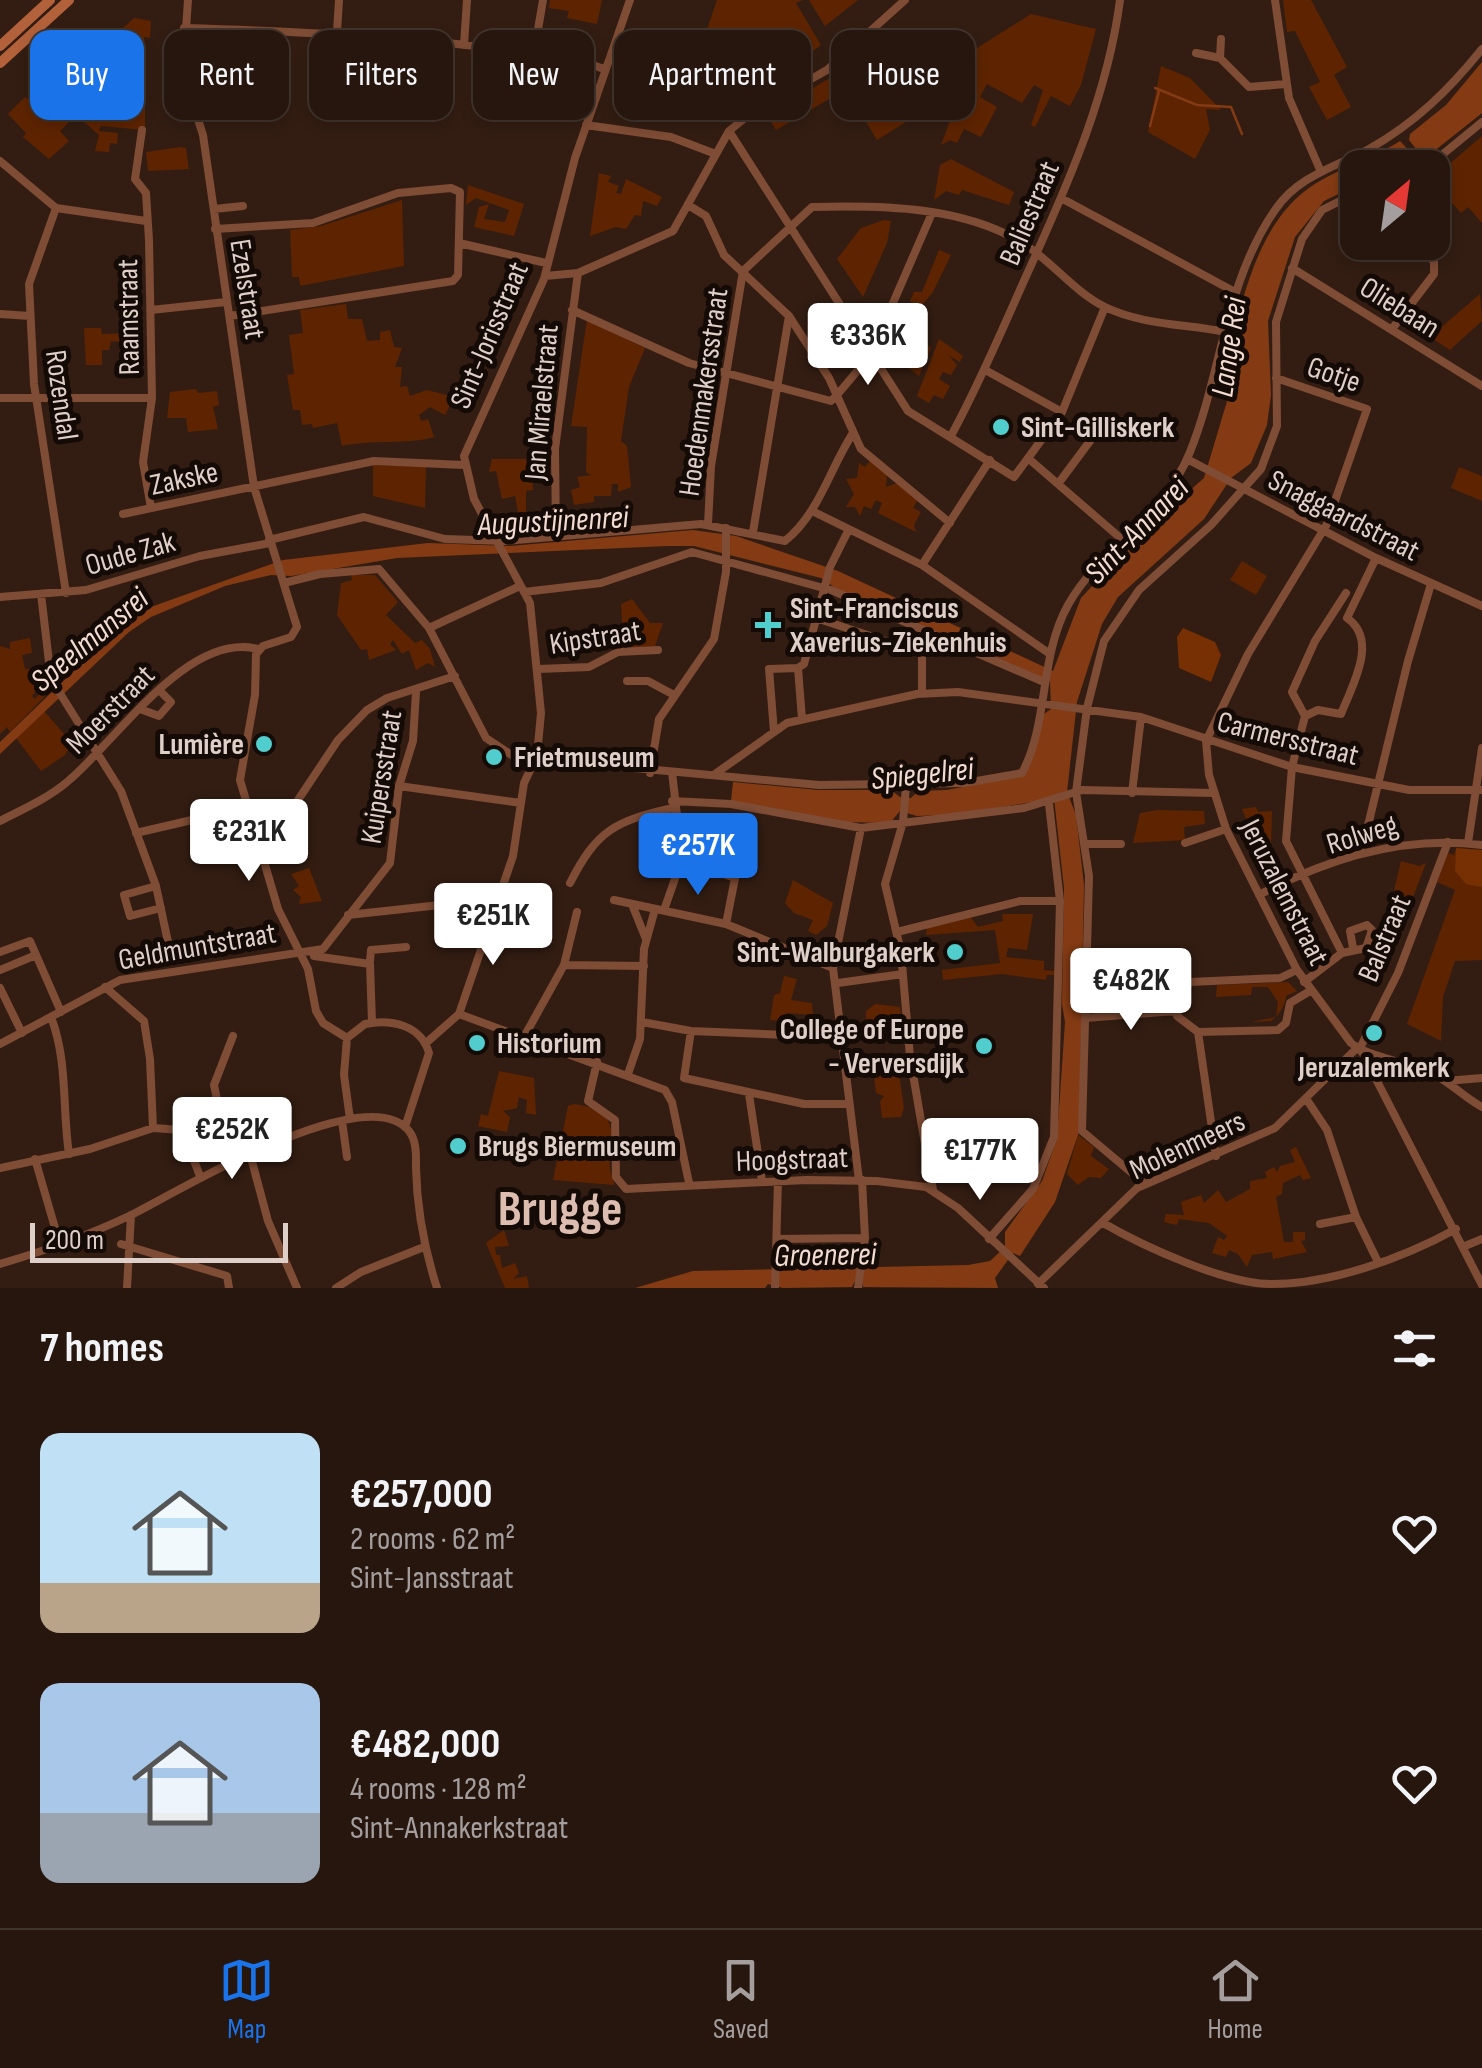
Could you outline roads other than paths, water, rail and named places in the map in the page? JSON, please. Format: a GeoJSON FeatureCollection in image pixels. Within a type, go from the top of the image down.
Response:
{"type":"FeatureCollection","features":[{"type":"Feature","properties":{"kind":"main road"},"geometry":{"type":"LineString","coordinates":[[0,46],[50,0]]}},
{"type":"Feature","properties":{"kind":"main road"},"geometry":{"type":"LineString","coordinates":[[0,63],[69,0]]}},
{"type":"Feature","properties":{"kind":"street","name":"Ezelstraat"},"geometry":{"type":"LineString","coordinates":[[188,0],[183,67],[203,135],[254,487],[295,633],[258,650]]}},
{"type":"Feature","properties":{"kind":"street"},"geometry":{"type":"LineString","coordinates":[[337,30],[339,0]]}},
{"type":"Feature","properties":{"kind":"street"},"geometry":{"type":"LineString","coordinates":[[464,45],[467,0]]}},
{"type":"Feature","properties":{"kind":"street"},"geometry":{"type":"LineString","coordinates":[[538,30],[543,0]]}},
{"type":"Feature","properties":{"kind":"street","name":"Sint-Jorisstraat"},"geometry":{"type":"LineString","coordinates":[[464,465],[468,442],[545,276],[586,124],[630,0]]}},
{"type":"Feature","properties":{"kind":"street"},"geometry":{"type":"LineString","coordinates":[[545,276],[578,273],[673,231],[728,131],[750,113],[827,70],[904,0]]}},
{"type":"Feature","properties":{"kind":"street","name":"Baliestraat"},"geometry":{"type":"LineString","coordinates":[[952,434],[987,371],[1061,198],[1104,83],[1120,0]]}},
{"type":"Feature","properties":{"kind":"street"},"geometry":{"type":"LineString","coordinates":[[1275,0],[1286,84],[1320,172]]}},
{"type":"Feature","properties":{"kind":"street"},"geometry":{"type":"LineString","coordinates":[[184,28],[309,31]]}},
{"type":"Feature","properties":{"kind":"street"},"geometry":{"type":"LineString","coordinates":[[1220,58],[1221,39]]}},
{"type":"Feature","properties":{"kind":"street"},"geometry":{"type":"LineString","coordinates":[[453,44],[473,46]]}},
{"type":"Feature","properties":{"kind":"street"},"geometry":{"type":"LineString","coordinates":[[283,581],[379,568],[429,628],[486,738],[533,766],[581,763],[650,773],[715,774],[819,786],[965,783],[1022,773],[1050,654],[1074,596],[1168,493],[1187,459],[1245,263],[1278,206],[1298,184],[1370,148],[1431,108],[1482,49]]}},
{"type":"Feature","properties":{"kind":"street"},"geometry":{"type":"LineString","coordinates":[[1196,53],[1220,58],[1248,87],[1286,84]]}},
{"type":"Feature","properties":{"kind":"street"},"geometry":{"type":"LineString","coordinates":[[594,65],[604,69]]}},
{"type":"Feature","properties":{"kind":"street"},"geometry":{"type":"LineString","coordinates":[[1448,150],[1482,122]]}},
{"type":"Feature","properties":{"kind":"street"},"geometry":{"type":"LineString","coordinates":[[586,124],[671,137],[713,153]]}},
{"type":"Feature","properties":{"kind":"street","name":"Raamstraat"},"geometry":{"type":"LineString","coordinates":[[142,130],[134,179],[146,193],[152,398],[143,462],[151,508]]}},
{"type":"Feature","properties":{"kind":"street"},"geometry":{"type":"LineString","coordinates":[[728,131],[908,410],[952,434],[1014,477],[1062,412],[1106,307]]}},
{"type":"Feature","properties":{"kind":"street"},"geometry":{"type":"LineString","coordinates":[[0,161],[56,208],[146,222]]}},
{"type":"Feature","properties":{"kind":"street"},"geometry":{"type":"LineString","coordinates":[[216,230],[313,222],[398,193],[458,189],[456,279],[230,316]]}},
{"type":"Feature","properties":{"kind":"street"},"geometry":{"type":"LineString","coordinates":[[1061,198],[1235,292]]}},
{"type":"Feature","properties":{"kind":"street"},"geometry":{"type":"LineString","coordinates":[[1145,1184],[1082,1131],[1086,844],[1072,794],[1082,708],[1104,641],[1116,618],[1261,469],[1272,446],[1278,414],[1274,337],[1314,218],[1340,203]]}},
{"type":"Feature","properties":{"kind":"street"},"geometry":{"type":"LineString","coordinates":[[688,205],[706,216],[724,254],[789,316],[837,395],[861,449],[950,522]]}},
{"type":"Feature","properties":{"kind":"street"},"geometry":{"type":"LineString","coordinates":[[214,209],[243,206]]}},
{"type":"Feature","properties":{"kind":"street"},"geometry":{"type":"LineString","coordinates":[[788,226],[812,207],[932,213],[993,228],[1037,253],[1106,307],[1149,320],[1225,332]]}},
{"type":"Feature","properties":{"kind":"street","name":"Rozendal"},"geometry":{"type":"LineString","coordinates":[[56,208],[30,276],[30,316],[36,397],[66,593]]}},
{"type":"Feature","properties":{"kind":"street"},"geometry":{"type":"LineString","coordinates":[[572,310],[726,375],[831,401],[870,356],[932,213]]}},
{"type":"Feature","properties":{"kind":"street","name":"Hoedenmakersstraat"},"geometry":{"type":"LineString","coordinates":[[708,524],[715,437],[742,271],[788,226]]}},
{"type":"Feature","properties":{"kind":"street"},"geometry":{"type":"LineString","coordinates":[[459,243],[546,263]]}},
{"type":"Feature","properties":{"kind":"street"},"geometry":{"type":"LineString","coordinates":[[1392,329],[1434,274],[1432,260]]}},
{"type":"Feature","properties":{"kind":"street","name":"Oliebaan"},"geometry":{"type":"LineString","coordinates":[[1296,269],[1482,386]]}},
{"type":"Feature","properties":{"kind":"street","name":"Jan Miraelstraat"},"geometry":{"type":"LineString","coordinates":[[556,535],[555,449],[578,273]]}},
{"type":"Feature","properties":{"kind":"street"},"geometry":{"type":"LineString","coordinates":[[151,310],[226,302]]}},
{"type":"Feature","properties":{"kind":"street"},"geometry":{"type":"LineString","coordinates":[[0,314],[30,316]]}},
{"type":"Feature","properties":{"kind":"street"},"geometry":{"type":"LineString","coordinates":[[753,532],[789,316]]}},
{"type":"Feature","properties":{"kind":"street"},"geometry":{"type":"LineString","coordinates":[[987,371],[1062,412]]}},
{"type":"Feature","properties":{"kind":"street","name":"Gotje"},"geometry":{"type":"LineString","coordinates":[[1276,378],[1367,408],[1323,532]]}},
{"type":"Feature","properties":{"kind":"street"},"geometry":{"type":"LineString","coordinates":[[0,398],[152,398]]}},
{"type":"Feature","properties":{"kind":"street"},"geometry":{"type":"LineString","coordinates":[[500,543],[708,524],[725,531],[788,540],[812,511],[852,434]]}},
{"type":"Feature","properties":{"kind":"street"},"geometry":{"type":"LineString","coordinates":[[1058,484],[1090,441]]}},
{"type":"Feature","properties":{"kind":"street"},"geometry":{"type":"LineString","coordinates":[[1029,459],[1125,542]]}},
{"type":"Feature","properties":{"kind":"street","name":"Snaggaardstraat"},"geometry":{"type":"LineString","coordinates":[[1187,459],[1323,532],[1482,606]]}},
{"type":"Feature","properties":{"kind":"street"},"geometry":{"type":"LineString","coordinates":[[922,565],[990,460]]}},
{"type":"Feature","properties":{"kind":"street","name":"Zakske"},"geometry":{"type":"LineString","coordinates":[[123,514],[374,461],[464,465]]}},
{"type":"Feature","properties":{"kind":"street"},"geometry":{"type":"LineString","coordinates":[[426,1043],[459,1014],[513,856],[541,713],[535,629],[522,589],[480,512],[464,465]]}},
{"type":"Feature","properties":{"kind":"street"},"geometry":{"type":"LineString","coordinates":[[812,511],[922,565],[1050,654]]}},
{"type":"Feature","properties":{"kind":"street","name":"Oude Zak"},"geometry":{"type":"LineString","coordinates":[[0,597],[66,593],[364,517],[445,539],[500,543]]}},
{"type":"Feature","properties":{"kind":"street"},"geometry":{"type":"LineString","coordinates":[[650,773],[660,719],[714,639],[725,531]]}},
{"type":"Feature","properties":{"kind":"street"},"geometry":{"type":"LineString","coordinates":[[774,732],[766,672],[804,664],[830,567],[848,531]]}},
{"type":"Feature","properties":{"kind":"street"},"geometry":{"type":"LineString","coordinates":[[1206,742],[1248,654],[1323,532]]}},
{"type":"Feature","properties":{"kind":"street"},"geometry":{"type":"LineString","coordinates":[[429,628],[522,589],[601,583],[692,552],[828,586],[1044,682]]}},
{"type":"Feature","properties":{"kind":"street"},"geometry":{"type":"LineString","coordinates":[[1342,953],[1286,841],[1292,767],[1305,716],[1312,710],[1341,714],[1364,644],[1356,624],[1347,618],[1376,558]]}},
{"type":"Feature","properties":{"kind":"street"},"geometry":{"type":"LineString","coordinates":[[1361,854],[1432,584]]}},
{"type":"Feature","properties":{"kind":"street"},"geometry":{"type":"LineString","coordinates":[[1305,716],[1292,692],[1315,641],[1346,593]]}},
{"type":"Feature","properties":{"kind":"street"},"geometry":{"type":"LineString","coordinates":[[41,594],[51,679],[121,791],[156,886],[168,942]]}},
{"type":"Feature","properties":{"kind":"street"},"geometry":{"type":"LineString","coordinates":[[816,618],[922,653],[922,693]]}},
{"type":"Feature","properties":{"kind":"street","name":"Moerstraat"},"geometry":{"type":"LineString","coordinates":[[0,821],[47,797],[99,752],[160,690],[207,657],[246,648],[258,650]]}},
{"type":"Feature","properties":{"kind":"street"},"geometry":{"type":"LineString","coordinates":[[258,650],[255,695],[240,770],[252,834],[278,909],[308,969],[316,1020],[347,1038]]}},
{"type":"Feature","properties":{"kind":"street","name":"Kipstraat"},"geometry":{"type":"LineString","coordinates":[[539,669],[590,666],[618,652],[658,650]]}},
{"type":"Feature","properties":{"kind":"street"},"geometry":{"type":"LineString","coordinates":[[798,668],[802,719]]}},
{"type":"Feature","properties":{"kind":"street"},"geometry":{"type":"LineString","coordinates":[[252,834],[288,814],[346,730],[367,710],[397,694],[416,692],[455,676]]}},
{"type":"Feature","properties":{"kind":"street"},"geometry":{"type":"LineString","coordinates":[[627,681],[648,681],[674,695]]}},
{"type":"Feature","properties":{"kind":"street"},"geometry":{"type":"LineString","coordinates":[[140,710],[159,716],[168,710],[171,702],[160,690]]}},
{"type":"Feature","properties":{"kind":"street","name":"Kuipersstraat"},"geometry":{"type":"LineString","coordinates":[[298,952],[322,949],[390,863],[400,786],[412,740],[416,692]]}},
{"type":"Feature","properties":{"kind":"street","name":"Carmersstraat"},"geometry":{"type":"LineString","coordinates":[[715,774],[730,759],[802,719],[922,693],[968,692],[1141,717],[1206,742],[1292,767],[1377,784],[1421,791],[1478,791]]}},
{"type":"Feature","properties":{"kind":"street"},"geometry":{"type":"LineString","coordinates":[[1132,793],[1141,717]]}},
{"type":"Feature","properties":{"kind":"street","name":"Jeruzalemstraat"},"geometry":{"type":"LineString","coordinates":[[1206,742],[1213,792],[1226,829],[1296,970],[1359,1050],[1376,1078],[1410,1152],[1456,1229],[1482,1285]]}},
{"type":"Feature","properties":{"kind":"street"},"geometry":{"type":"LineString","coordinates":[[1468,843],[1482,748]]}},
{"type":"Feature","properties":{"kind":"street"},"geometry":{"type":"LineString","coordinates":[[628,1074],[642,1022],[646,939],[682,855],[672,772]]}},
{"type":"Feature","properties":{"kind":"street"},"geometry":{"type":"LineString","coordinates":[[400,786],[521,803]]}},
{"type":"Feature","properties":{"kind":"street"},"geometry":{"type":"LineString","coordinates":[[906,786],[903,822],[885,884],[904,974],[908,1028],[933,1190],[1041,1286]]}},
{"type":"Feature","properties":{"kind":"street"},"geometry":{"type":"LineString","coordinates":[[570,883],[594,839],[673,805],[731,804],[860,828],[1052,802],[1072,794],[1213,792]]}},
{"type":"Feature","properties":{"kind":"street"},"geometry":{"type":"LineString","coordinates":[[989,1239],[1033,1188],[1054,1137],[1060,901],[1052,802]]}},
{"type":"Feature","properties":{"kind":"street"},"geometry":{"type":"LineString","coordinates":[[136,833],[239,809]]}},
{"type":"Feature","properties":{"kind":"street"},"geometry":{"type":"LineString","coordinates":[[642,816],[650,840],[735,878],[726,924]]}},
{"type":"Feature","properties":{"kind":"street"},"geometry":{"type":"LineString","coordinates":[[859,1286],[865,1238],[861,1180],[838,1036],[838,983],[833,968],[860,828]]}},
{"type":"Feature","properties":{"kind":"street"},"geometry":{"type":"LineString","coordinates":[[1185,843],[1226,829]]}},
{"type":"Feature","properties":{"kind":"street","name":"Rolweg"},"geometry":{"type":"LineString","coordinates":[[1258,895],[1361,854],[1408,841],[1482,845]]}},
{"type":"Feature","properties":{"kind":"street","name":"Balstraat"},"geometry":{"type":"LineString","coordinates":[[1359,1050],[1398,972],[1448,842]]}},
{"type":"Feature","properties":{"kind":"street"},"geometry":{"type":"LineString","coordinates":[[1086,844],[1121,844]]}},
{"type":"Feature","properties":{"kind":"street"},"geometry":{"type":"LineString","coordinates":[[156,886],[124,895],[130,916],[161,908]]}},
{"type":"Feature","properties":{"kind":"street"},"geometry":{"type":"LineString","coordinates":[[614,900],[726,924],[833,968]]}},
{"type":"Feature","properties":{"kind":"street"},"geometry":{"type":"LineString","coordinates":[[897,932],[1020,900],[1060,901]]}},
{"type":"Feature","properties":{"kind":"street"},"geometry":{"type":"LineString","coordinates":[[348,915],[440,905],[491,919]]}},
{"type":"Feature","properties":{"kind":"street"},"geometry":{"type":"LineString","coordinates":[[633,906],[646,939]]}},
{"type":"Feature","properties":{"kind":"street"},"geometry":{"type":"LineString","coordinates":[[524,1038],[564,965],[578,912]]}},
{"type":"Feature","properties":{"kind":"street"},"geometry":{"type":"LineString","coordinates":[[0,952],[30,941],[61,1012]]}},
{"type":"Feature","properties":{"kind":"street"},"geometry":{"type":"LineString","coordinates":[[370,960],[371,950],[406,947]]}},
{"type":"Feature","properties":{"kind":"street"},"geometry":{"type":"LineString","coordinates":[[1304,982],[1353,948]]}},
{"type":"Feature","properties":{"kind":"street","name":"Geldmuntstraat"},"geometry":{"type":"LineString","coordinates":[[0,1044],[105,987],[174,968],[298,952]]}},
{"type":"Feature","properties":{"kind":"street"},"geometry":{"type":"LineString","coordinates":[[0,970],[36,955]]}},
{"type":"Feature","properties":{"kind":"street"},"geometry":{"type":"LineString","coordinates":[[314,956],[365,962],[372,974],[372,1022]]}},
{"type":"Feature","properties":{"kind":"street"},"geometry":{"type":"LineString","coordinates":[[564,965],[644,966]]}},
{"type":"Feature","properties":{"kind":"street"},"geometry":{"type":"LineString","coordinates":[[1176,1011],[1190,982],[1280,978],[1296,970]]}},
{"type":"Feature","properties":{"kind":"street"},"geometry":{"type":"LineString","coordinates":[[838,983],[904,974]]}},
{"type":"Feature","properties":{"kind":"street"},"geometry":{"type":"LineString","coordinates":[[105,987],[141,1017],[150,1060],[153,1128]]}},
{"type":"Feature","properties":{"kind":"street"},"geometry":{"type":"LineString","coordinates":[[0,988],[22,1033]]}},
{"type":"Feature","properties":{"kind":"street"},"geometry":{"type":"LineString","coordinates":[[1198,1032],[1278,1030],[1286,1023],[1290,1003],[1310,991]]}},
{"type":"Feature","properties":{"kind":"street"},"geometry":{"type":"LineString","coordinates":[[1085,1018],[1176,1011],[1198,1032],[1216,1156]]}},
{"type":"Feature","properties":{"kind":"street"},"geometry":{"type":"LineString","coordinates":[[459,1014],[664,1090],[672,1102],[689,1183]]}},
{"type":"Feature","properties":{"kind":"street"},"geometry":{"type":"LineString","coordinates":[[51,1017],[64,1052],[63,1111],[69,1154]]}},
{"type":"Feature","properties":{"kind":"street"},"geometry":{"type":"LineString","coordinates":[[347,1157],[347,1038],[372,1022],[406,1026],[426,1043],[428,1063],[405,1126]]}},
{"type":"Feature","properties":{"kind":"street"},"geometry":{"type":"LineString","coordinates":[[642,1022],[691,1031],[838,1036]]}},
{"type":"Feature","properties":{"kind":"street"},"geometry":{"type":"LineString","coordinates":[[691,1031],[684,1078],[804,1104],[850,1104]]}},
{"type":"Feature","properties":{"kind":"street"},"geometry":{"type":"LineString","coordinates":[[230,1162],[214,1085],[233,1036]]}},
{"type":"Feature","properties":{"kind":"street"},"geometry":{"type":"LineString","coordinates":[[1359,1050],[1392,1058],[1446,1081],[1482,1107]]}},
{"type":"Feature","properties":{"kind":"street","name":"Molenmeers"},"geometry":{"type":"LineString","coordinates":[[1041,1286],[1145,1184],[1274,1128],[1359,1050]]}},
{"type":"Feature","properties":{"kind":"street","name":"Hoogstraat"},"geometry":{"type":"LineString","coordinates":[[597,1062],[589,1103],[608,1111],[615,1120],[616,1176],[623,1187],[676,1190],[689,1183],[861,1180],[933,1190]]}},
{"type":"Feature","properties":{"kind":"street"},"geometry":{"type":"LineString","coordinates":[[1446,1081],[1482,1078]]}},
{"type":"Feature","properties":{"kind":"street"},"geometry":{"type":"LineString","coordinates":[[748,1094],[762,1181]]}},
{"type":"Feature","properties":{"kind":"street"},"geometry":{"type":"LineString","coordinates":[[1307,1100],[1332,1141],[1356,1217],[1378,1262]]}},
{"type":"Feature","properties":{"kind":"street"},"geometry":{"type":"LineString","coordinates":[[0,1264],[60,1245],[131,1215],[200,1176],[250,1154],[346,1120],[376,1116],[405,1126],[415,1145],[424,1246],[437,1288]]}},
{"type":"Feature","properties":{"kind":"street"},"geometry":{"type":"LineString","coordinates":[[0,1168],[69,1154],[153,1128],[182,1130],[200,1176]]}},
{"type":"Feature","properties":{"kind":"street"},"geometry":{"type":"LineString","coordinates":[[250,1154],[268,1221],[297,1288]]}},
{"type":"Feature","properties":{"kind":"street"},"geometry":{"type":"LineString","coordinates":[[35,1159],[60,1245]]}},
{"type":"Feature","properties":{"kind":"street"},"geometry":{"type":"LineString","coordinates":[[775,1287],[778,1180]]}},
{"type":"Feature","properties":{"kind":"street"},"geometry":{"type":"LineString","coordinates":[[127,1288],[124,1245],[131,1215]]}},
{"type":"Feature","properties":{"kind":"street"},"geometry":{"type":"LineString","coordinates":[[1320,1224],[1356,1217]]}},
{"type":"Feature","properties":{"kind":"street"},"geometry":{"type":"LineString","coordinates":[[1104,1222],[1240,1280],[1270,1284],[1323,1278],[1378,1262],[1456,1229]]}},
{"type":"Feature","properties":{"kind":"street"},"geometry":{"type":"LineString","coordinates":[[777,1239],[865,1238]]}},
{"type":"Feature","properties":{"kind":"street"},"geometry":{"type":"LineString","coordinates":[[1465,1246],[1482,1239]]}},
{"type":"Feature","properties":{"kind":"street"},"geometry":{"type":"LineString","coordinates":[[124,1245],[228,1276],[229,1288]]}},
{"type":"Feature","properties":{"kind":"street"},"geometry":{"type":"LineString","coordinates":[[340,1287],[361,1272],[424,1246]]}},
{"type":"Feature","properties":{"kind":"street"},"geometry":{"type":"LineString","coordinates":[[1323,1278],[1326,1288]]}},
{"type":"Feature","properties":{"kind":"waterway"},"geometry":{"type":"LineString","coordinates":[[1155,88],[1197,105],[1231,107],[1242,134]]}},
{"type":"Feature","properties":{"kind":"waterway"},"geometry":{"type":"LineString","coordinates":[[1150,126],[1159,91]]}},
{"type":"Feature","properties":{"kind":"place","name":"Sint-Gilliskerk"},"geometry":{"type":"Point","coordinates":[1001,427]}},
{"type":"Feature","properties":{"kind":"place","name":"Sint-Franciscus Xaverius-Ziekenhuis"},"geometry":{"type":"Point","coordinates":[768,625]}},
{"type":"Feature","properties":{"kind":"place","name":"Lumière"},"geometry":{"type":"Point","coordinates":[264,744]}},
{"type":"Feature","properties":{"kind":"place","name":"Frietmuseum"},"geometry":{"type":"Point","coordinates":[494,757]}},
{"type":"Feature","properties":{"kind":"place","name":"Sint-Walburgakerk"},"geometry":{"type":"Point","coordinates":[955,952]}},
{"type":"Feature","properties":{"kind":"place","name":"Jeruzalemkerk"},"geometry":{"type":"Point","coordinates":[1374,1033]}},
{"type":"Feature","properties":{"kind":"place","name":"Historium"},"geometry":{"type":"Point","coordinates":[477,1043]}},
{"type":"Feature","properties":{"kind":"place","name":"College of Europe - Verversdijk"},"geometry":{"type":"Point","coordinates":[984,1046]}},
{"type":"Feature","properties":{"kind":"place","name":"Brugs Biermuseum"},"geometry":{"type":"Point","coordinates":[458,1146]}},
{"type":"Feature","properties":{"kind":"district","name":"Brugge"},"geometry":{"type":"Point","coordinates":[560,1207]}},
{"type":"Feature","properties":{"kind":"water label","name":"Lange Rei"},"geometry":{"type":"Point","coordinates":[1228,347]}},
{"type":"Feature","properties":{"kind":"water label","name":"Augustijnenrei"},"geometry":{"type":"Point","coordinates":[553,520]}},
{"type":"Feature","properties":{"kind":"water label","name":"Sint-Annarei"},"geometry":{"type":"Point","coordinates":[1136,530]}},
{"type":"Feature","properties":{"kind":"water label","name":"Speelmansrei"},"geometry":{"type":"Point","coordinates":[89,639]}},
{"type":"Feature","properties":{"kind":"water label","name":"Spiegelrei"},"geometry":{"type":"Point","coordinates":[922,773]}},
{"type":"Feature","properties":{"kind":"water label","name":"Groenerei"},"geometry":{"type":"Point","coordinates":[825,1254]}}]}
